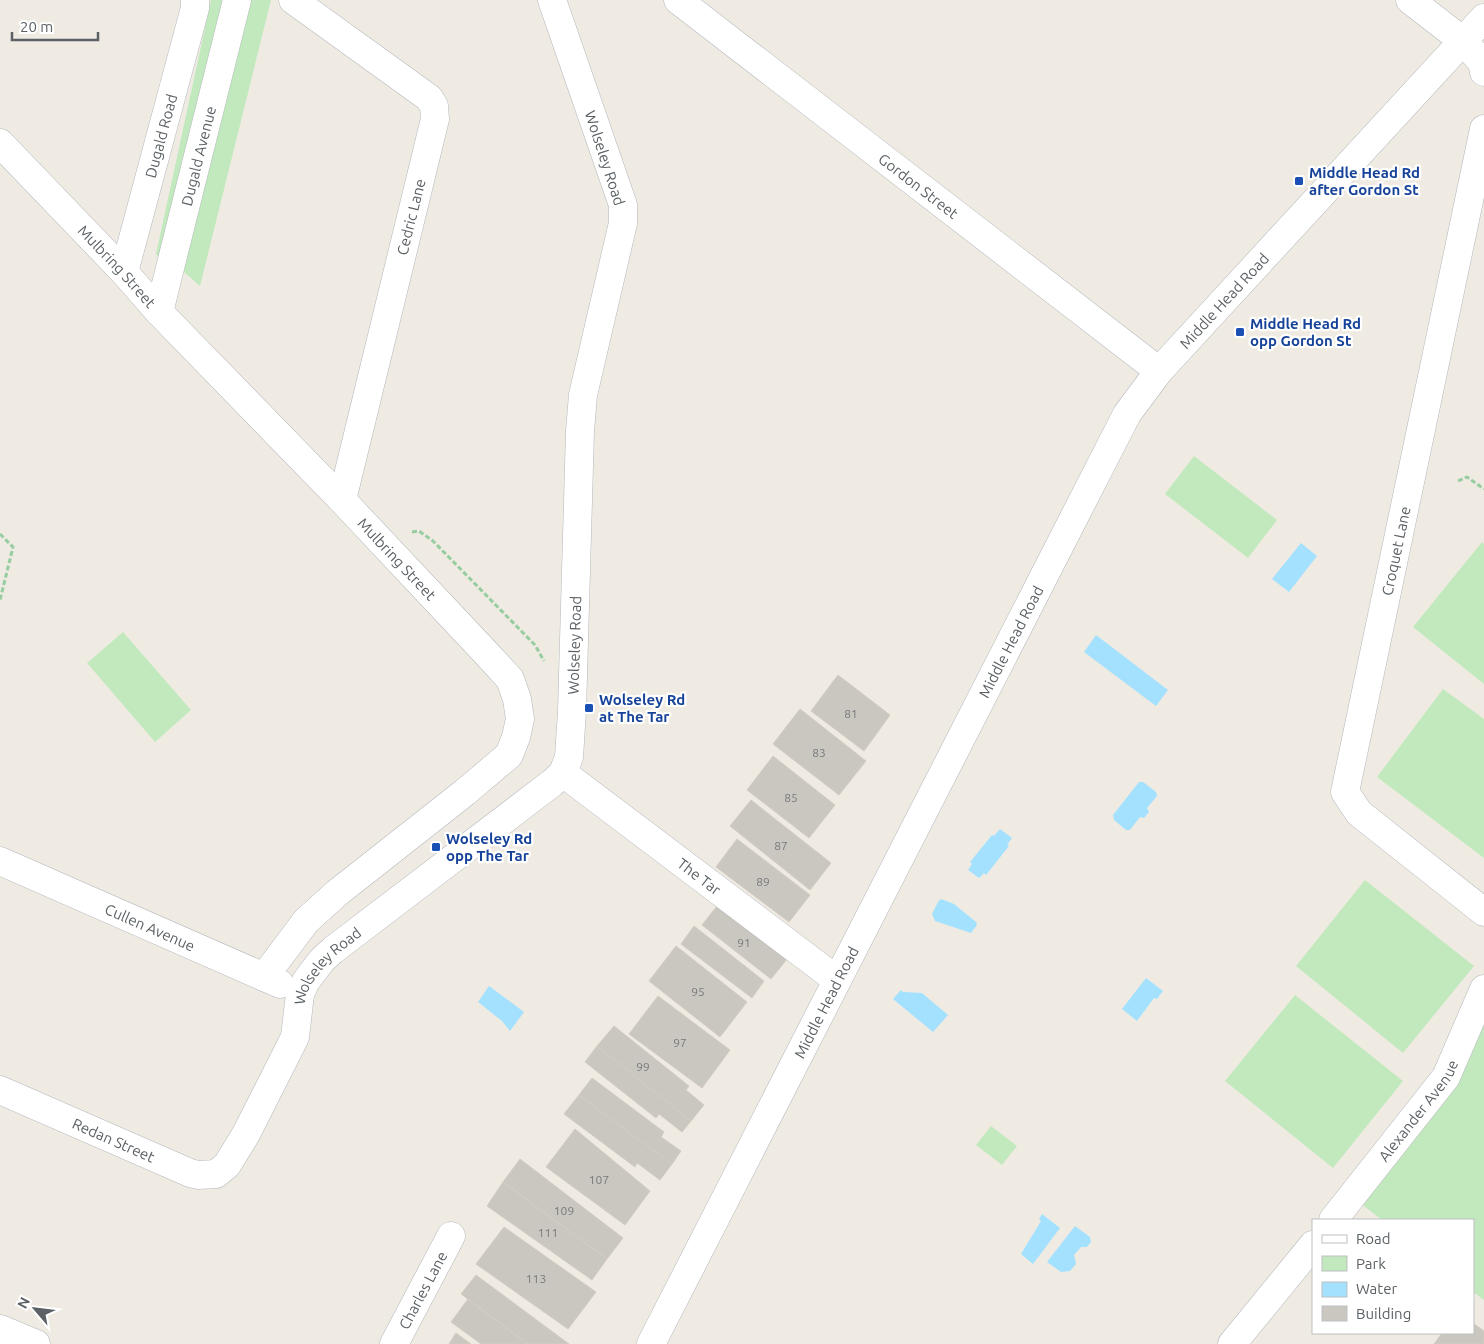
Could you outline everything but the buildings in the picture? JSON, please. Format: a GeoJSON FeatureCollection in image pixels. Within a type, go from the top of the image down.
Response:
{"type":"FeatureCollection","features":[{"type":"Feature","properties":{"kind":"street","name":"Dugald Road"},"geometry":{"type":"LineString","coordinates":[[124,272],[195,8],[195,0]]}},
{"type":"Feature","properties":{"kind":"street","name":"Dugald Avenue"},"geometry":{"type":"LineString","coordinates":[[159,312],[237,0]]}},
{"type":"Feature","properties":{"kind":"street","name":"Cedric Lane"},"geometry":{"type":"LineString","coordinates":[[293,0],[429,98],[434,106],[435,119],[342,500]]}},
{"type":"Feature","properties":{"kind":"street","name":"Wolseley Road"},"geometry":{"type":"LineString","coordinates":[[227,1165],[246,1134],[288,1051],[296,1031],[300,994],[306,981],[314,971],[333,950],[552,783],[563,773],[569,757],[580,431],[583,395],[623,224],[623,205],[552,0]]}},
{"type":"Feature","properties":{"kind":"street","name":"Gordon Street"},"geometry":{"type":"LineString","coordinates":[[678,0],[1159,371]]}},
{"type":"Feature","properties":{"kind":"street"},"geometry":{"type":"LineString","coordinates":[[1410,0],[1463,41],[1482,62],[1484,72]]}},
{"type":"Feature","properties":{"kind":"street","name":"Middle Head Road"},"geometry":{"type":"LineString","coordinates":[[651,1344],[1122,423],[1159,371],[1484,18]]}},
{"type":"Feature","properties":{"kind":"street","name":"Croquet Lane"},"geometry":{"type":"LineString","coordinates":[[1484,129],[1345,792],[1359,813],[1484,912]]}},
{"type":"Feature","properties":{"kind":"street","name":"Mulbring Street"},"geometry":{"type":"LineString","coordinates":[[0,143],[124,272],[159,312],[342,500],[510,679],[517,699],[520,719],[509,755],[306,921],[264,977]]}},
{"type":"Feature","properties":{"kind":"street","name":"The Tar"},"geometry":{"type":"LineString","coordinates":[[563,773],[837,980]]}},
{"type":"Feature","properties":{"kind":"street","name":"Cullen Avenue"},"geometry":{"type":"LineString","coordinates":[[0,861],[300,994]]}},
{"type":"Feature","properties":{"kind":"street","name":"Alexander Avenue"},"geometry":{"type":"LineString","coordinates":[[1334,1219],[1446,1078],[1484,990]]}},
{"type":"Feature","properties":{"kind":"street","name":"Redan Street"},"geometry":{"type":"LineString","coordinates":[[0,1090],[190,1173],[198,1175],[216,1174],[227,1165]]}},
{"type":"Feature","properties":{"kind":"street","name":"Charles Lane"},"geometry":{"type":"LineString","coordinates":[[394,1344],[452,1236]]}},
{"type":"Feature","properties":{"kind":"street"},"geometry":{"type":"LineString","coordinates":[[1232,1344],[1312,1246]]}},
{"type":"Feature","properties":{"kind":"street"},"geometry":{"type":"LineString","coordinates":[[0,1329],[36,1344]]}},
{"type":"Feature","properties":{"kind":"path"},"geometry":{"type":"LineString","coordinates":[[1458,481],[1467,478],[1484,489]]}},
{"type":"Feature","properties":{"kind":"path"},"geometry":{"type":"LineString","coordinates":[[0,534],[13,547],[0,600]]}},
{"type":"Feature","properties":{"kind":"path"},"geometry":{"type":"LineString","coordinates":[[434,541],[535,645],[547,667]]}},
{"type":"Feature","properties":{"kind":"green space"},"geometry":{"type":"Polygon","coordinates":[[[211,0],[226,0],[159,258],[156,254],[211,0]]]}},
{"type":"Feature","properties":{"kind":"green space"},"geometry":{"type":"Polygon","coordinates":[[[248,0],[271,0],[200,286],[183,271],[248,0]]]}},
{"type":"Feature","properties":{"kind":"green space"},"geometry":{"type":"Polygon","coordinates":[[[1194,456],[1277,520],[1248,558],[1165,494],[1194,456]]]}},
{"type":"Feature","properties":{"kind":"green space"},"geometry":{"type":"Polygon","coordinates":[[[1482,542],[1484,544],[1484,684],[1413,627],[1482,542]]]}},
{"type":"Feature","properties":{"kind":"green space"},"geometry":{"type":"Polygon","coordinates":[[[123,632],[191,710],[155,742],[87,663],[123,632]]]}},
{"type":"Feature","properties":{"kind":"green space"},"geometry":{"type":"Polygon","coordinates":[[[1443,689],[1484,719],[1484,858],[1377,777],[1443,689]]]}},
{"type":"Feature","properties":{"kind":"green space"},"geometry":{"type":"Polygon","coordinates":[[[1365,880],[1474,966],[1403,1053],[1296,966],[1365,880]]]}},
{"type":"Feature","properties":{"kind":"green space"},"geometry":{"type":"Polygon","coordinates":[[[1484,989],[1484,1300],[1474,1293],[1474,1219],[1381,1219],[1352,1197],[1446,1078],[1484,989]]]}},
{"type":"Feature","properties":{"kind":"green space"},"geometry":{"type":"Polygon","coordinates":[[[1295,995],[1403,1081],[1333,1168],[1225,1081],[1295,995]]]}},
{"type":"Feature","properties":{"kind":"green space"},"geometry":{"type":"Polygon","coordinates":[[[991,1126],[1017,1146],[1002,1165],[976,1145],[991,1126]]]}},
{"type":"Feature","properties":{"kind":"water"},"geometry":{"type":"Polygon","coordinates":[[[1301,543],[1317,556],[1289,592],[1272,579],[1301,543]]]}},
{"type":"Feature","properties":{"kind":"water"},"geometry":{"type":"Polygon","coordinates":[[[1096,635],[1168,690],[1156,706],[1084,652],[1096,635]]]}},
{"type":"Feature","properties":{"kind":"water"},"geometry":{"type":"Polygon","coordinates":[[[1139,782],[1143,782],[1156,792],[1157,796],[1147,808],[1149,812],[1144,818],[1140,817],[1130,830],[1126,830],[1114,820],[1113,815],[1139,782]]]}},
{"type":"Feature","properties":{"kind":"water"},"geometry":{"type":"Polygon","coordinates":[[[1000,829],[1012,838],[1007,845],[1009,846],[986,875],[984,873],[979,878],[968,870],[972,864],[970,862],[992,835],[994,836],[1000,829]]]}},
{"type":"Feature","properties":{"kind":"water"},"geometry":{"type":"Polygon","coordinates":[[[941,899],[954,904],[976,922],[977,925],[971,933],[935,921],[932,914],[941,899]]]}},
{"type":"Feature","properties":{"kind":"water"},"geometry":{"type":"Polygon","coordinates":[[[1146,978],[1163,991],[1157,999],[1154,998],[1137,1021],[1122,1009],[1146,978]]]}},
{"type":"Feature","properties":{"kind":"water"},"geometry":{"type":"Polygon","coordinates":[[[489,986],[524,1012],[510,1031],[502,1021],[478,1002],[489,986]]]}},
{"type":"Feature","properties":{"kind":"water"},"geometry":{"type":"Polygon","coordinates":[[[901,990],[903,992],[922,993],[948,1015],[933,1032],[893,999],[901,990]]]}},
{"type":"Feature","properties":{"kind":"water"},"geometry":{"type":"Polygon","coordinates":[[[1042,1214],[1060,1228],[1033,1264],[1021,1254],[1041,1221],[1039,1219],[1042,1214]]]}},
{"type":"Feature","properties":{"kind":"water"},"geometry":{"type":"Polygon","coordinates":[[[1075,1226],[1090,1237],[1091,1242],[1087,1247],[1081,1247],[1074,1255],[1076,1264],[1070,1271],[1061,1272],[1047,1262],[1075,1226]]]}},
{"type":"Feature","properties":{"kind":"place","name":"Middle Head Rd after Gordon St"},"geometry":{"type":"Point","coordinates":[1299,181]}},
{"type":"Feature","properties":{"kind":"place","name":"Middle Head Rd opp Gordon St"},"geometry":{"type":"Point","coordinates":[1240,332]}},
{"type":"Feature","properties":{"kind":"place","name":"Wolseley Rd at The Tar"},"geometry":{"type":"Point","coordinates":[589,708]}},
{"type":"Feature","properties":{"kind":"place","name":"Wolseley Rd opp The Tar"},"geometry":{"type":"Point","coordinates":[436,847]}}]}
